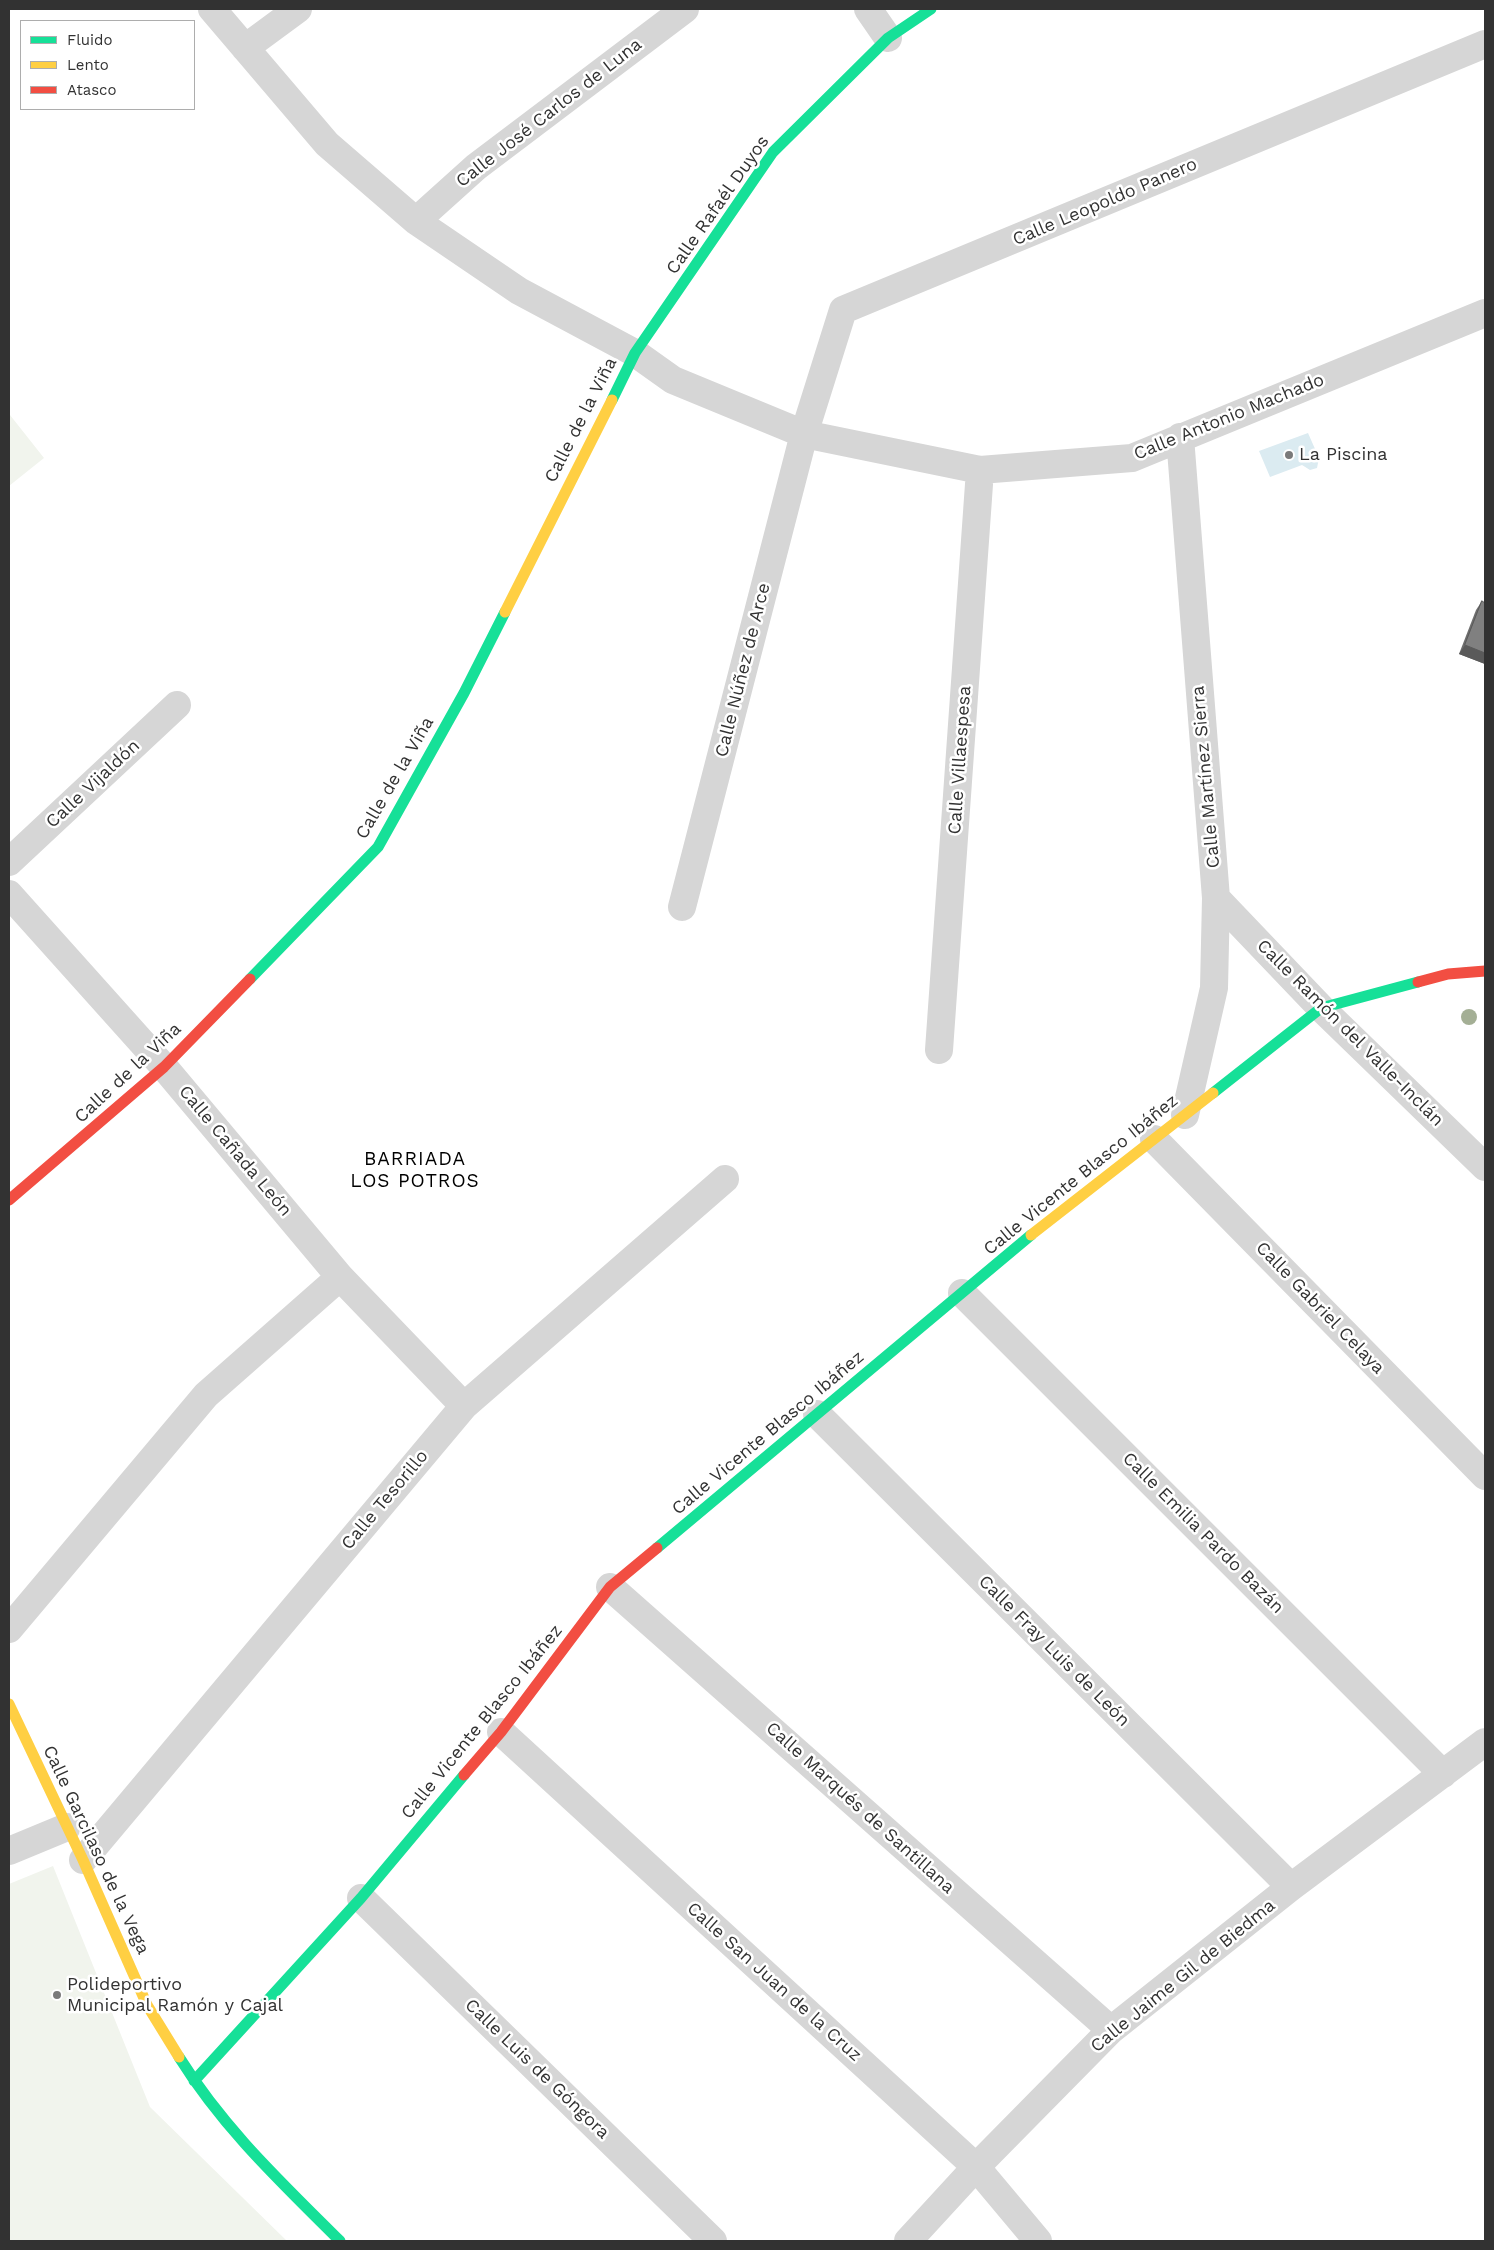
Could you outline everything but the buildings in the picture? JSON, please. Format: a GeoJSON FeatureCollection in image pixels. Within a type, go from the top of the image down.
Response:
{"type":"FeatureCollection","features":[{"type":"Feature","properties":{"kind":"street","name":"Calle Antonio Machado"},"geometry":{"type":"LineString","coordinates":[[212,9],[327,144],[416,221],[519,291],[635,353],[674,380],[804,434],[980,470],[1132,458],[1485,313]]}},
{"type":"Feature","properties":{"kind":"street"},"geometry":{"type":"LineString","coordinates":[[245,48],[298,9]]}},
{"type":"Feature","properties":{"kind":"street","name":"Calle José Carlos de Luna"},"geometry":{"type":"LineString","coordinates":[[416,221],[476,167],[685,9]]}},
{"type":"Feature","properties":{"kind":"street"},"geometry":{"type":"LineString","coordinates":[[868,9],[888,38]]}},
{"type":"Feature","properties":{"kind":"street","name":"Calle Rafaél Duyos"},"geometry":{"type":"LineString","coordinates":[[635,353],[773,152],[888,38],[931,9]]}},
{"type":"Feature","properties":{"kind":"street","name":"Calle Leopoldo Panero"},"geometry":{"type":"LineString","coordinates":[[804,434],[843,310],[1485,44]]}},
{"type":"Feature","properties":{"kind":"street","name":"Calle de la Viña"},"geometry":{"type":"LineString","coordinates":[[9,1200],[164,1067],[378,847],[464,693],[635,353]]}},
{"type":"Feature","properties":{"kind":"street","name":"Calle Núñez de Arce"},"geometry":{"type":"LineString","coordinates":[[682,907],[804,434]]}},
{"type":"Feature","properties":{"kind":"street","name":"Calle Martínez Sierra"},"geometry":{"type":"LineString","coordinates":[[1180,437],[1216,898],[1214,988],[1185,1115]]}},
{"type":"Feature","properties":{"kind":"street","name":"Calle Villaespesa"},"geometry":{"type":"LineString","coordinates":[[939,1050],[980,470]]}},
{"type":"Feature","properties":{"kind":"street","name":"Calle Vijaldón"},"geometry":{"type":"LineString","coordinates":[[9,862],[177,705]]}},
{"type":"Feature","properties":{"kind":"street","name":"Calle Cañada León"},"geometry":{"type":"LineString","coordinates":[[9,894],[164,1067],[340,1276],[464,1406]]}},
{"type":"Feature","properties":{"kind":"street","name":"Calle Ramón del Valle-Inclán"},"geometry":{"type":"LineString","coordinates":[[1216,898],[1320,1008],[1485,1167]]}},
{"type":"Feature","properties":{"kind":"street","name":"Calle Vicente Blasco Ibáñez"},"geometry":{"type":"LineString","coordinates":[[194,2081],[361,1898],[501,1732],[610,1587],[962,1293],[1320,1008],[1448,974],[1485,971]]}},
{"type":"Feature","properties":{"kind":"street","name":"Calle Gabriel Celaya"},"geometry":{"type":"LineString","coordinates":[[1154,1139],[1485,1476]]}},
{"type":"Feature","properties":{"kind":"street","name":"Calle Tesorillo"},"geometry":{"type":"LineString","coordinates":[[83,1860],[464,1406],[725,1178]]}},
{"type":"Feature","properties":{"kind":"street"},"geometry":{"type":"LineString","coordinates":[[9,1629],[206,1396],[340,1276]]}},
{"type":"Feature","properties":{"kind":"street","name":"Calle Emilia Pardo Bazán"},"geometry":{"type":"LineString","coordinates":[[962,1293],[1443,1774]]}},
{"type":"Feature","properties":{"kind":"street","name":"Calle Fray Luis de León"},"geometry":{"type":"LineString","coordinates":[[817,1414],[1291,1887]]}},
{"type":"Feature","properties":{"kind":"street","name":"Calle Marqués de Santillana"},"geometry":{"type":"LineString","coordinates":[[610,1587],[1111,2030]]}},
{"type":"Feature","properties":{"kind":"street","name":"Calle Garcilaso de la Vega"},"geometry":{"type":"LineString","coordinates":[[9,1704],[83,1860],[147,2005],[194,2081],[242,2142],[340,2241]]}},
{"type":"Feature","properties":{"kind":"street","name":"Calle San Juan de la Cruz"},"geometry":{"type":"LineString","coordinates":[[501,1732],[976,2167],[1038,2241]]}},
{"type":"Feature","properties":{"kind":"street","name":"Calle Jaime Gil de Biedma"},"geometry":{"type":"LineString","coordinates":[[908,2241],[976,2167],[1111,2030],[1291,1887],[1485,1742]]}},
{"type":"Feature","properties":{"kind":"street"},"geometry":{"type":"LineString","coordinates":[[9,1851],[67,1827]]}},
{"type":"Feature","properties":{"kind":"street","name":"Calle Luis de Góngora"},"geometry":{"type":"LineString","coordinates":[[361,1898],[713,2241]]}},
{"type":"Feature","properties":{"kind":"shaded area"},"geometry":{"type":"Polygon","coordinates":[[[9,416],[44,458],[9,486],[9,416]]]}},
{"type":"Feature","properties":{"kind":"shaded area","name":"La Piscina"},"geometry":{"type":"Polygon","coordinates":[[[1308,433],[1319,458],[1317,468],[1310,470],[1302,465],[1270,477],[1259,451],[1308,433]]]}},
{"type":"Feature","properties":{"kind":"shaded area","name":"Polideportivo Municipal Ramón y Cajal"},"geometry":{"type":"Polygon","coordinates":[[[53,1866],[150,2107],[287,2241],[9,2241],[9,1884],[53,1866]]]}},
{"type":"Feature","properties":{"kind":"traffic: fast"},"geometry":{"type":"LineString","coordinates":[[612,400],[635,353],[773,152],[888,38],[931,9]]}},
{"type":"Feature","properties":{"kind":"traffic: fast"},"geometry":{"type":"LineString","coordinates":[[250,979],[378,847],[464,693],[505,612]]}},
{"type":"Feature","properties":{"kind":"traffic: fast"},"geometry":{"type":"LineString","coordinates":[[1213,1093],[1321,1008],[1418,982]]}},
{"type":"Feature","properties":{"kind":"traffic: fast"},"geometry":{"type":"LineString","coordinates":[[657,1548],[1031,1235]]}},
{"type":"Feature","properties":{"kind":"traffic: fast"},"geometry":{"type":"LineString","coordinates":[[194,2081],[361,1898],[464,1775]]}},
{"type":"Feature","properties":{"kind":"traffic: fast"},"geometry":{"type":"LineString","coordinates":[[179,2057],[215,2108],[254,2154],[340,2241]]}},
{"type":"Feature","properties":{"kind":"traffic: slow"},"geometry":{"type":"LineString","coordinates":[[505,612],[612,400]]}},
{"type":"Feature","properties":{"kind":"traffic: slow"},"geometry":{"type":"LineString","coordinates":[[1031,1235],[1213,1093]]}},
{"type":"Feature","properties":{"kind":"traffic: slow"},"geometry":{"type":"LineString","coordinates":[[9,1704],[83,1860],[147,2005],[179,2057]]}},
{"type":"Feature","properties":{"kind":"traffic: jam"},"geometry":{"type":"LineString","coordinates":[[1418,982],[1448,974],[1485,971]]}},
{"type":"Feature","properties":{"kind":"traffic: jam"},"geometry":{"type":"LineString","coordinates":[[9,1200],[164,1067],[250,979]]}},
{"type":"Feature","properties":{"kind":"traffic: jam"},"geometry":{"type":"LineString","coordinates":[[464,1775],[501,1732],[610,1587],[657,1548]]}},
{"type":"Feature","properties":{"kind":"place","name":"La Piscina"},"geometry":{"type":"Point","coordinates":[1289,455]}},
{"type":"Feature","properties":{"kind":"place","name":"Polideportivo Municipal Ramón y Cajal"},"geometry":{"type":"Point","coordinates":[57,1995]}},
{"type":"Feature","properties":{"kind":"district","name":"BARRIADA LOS POTROS"},"geometry":{"type":"Point","coordinates":[415,1170]}}]}
